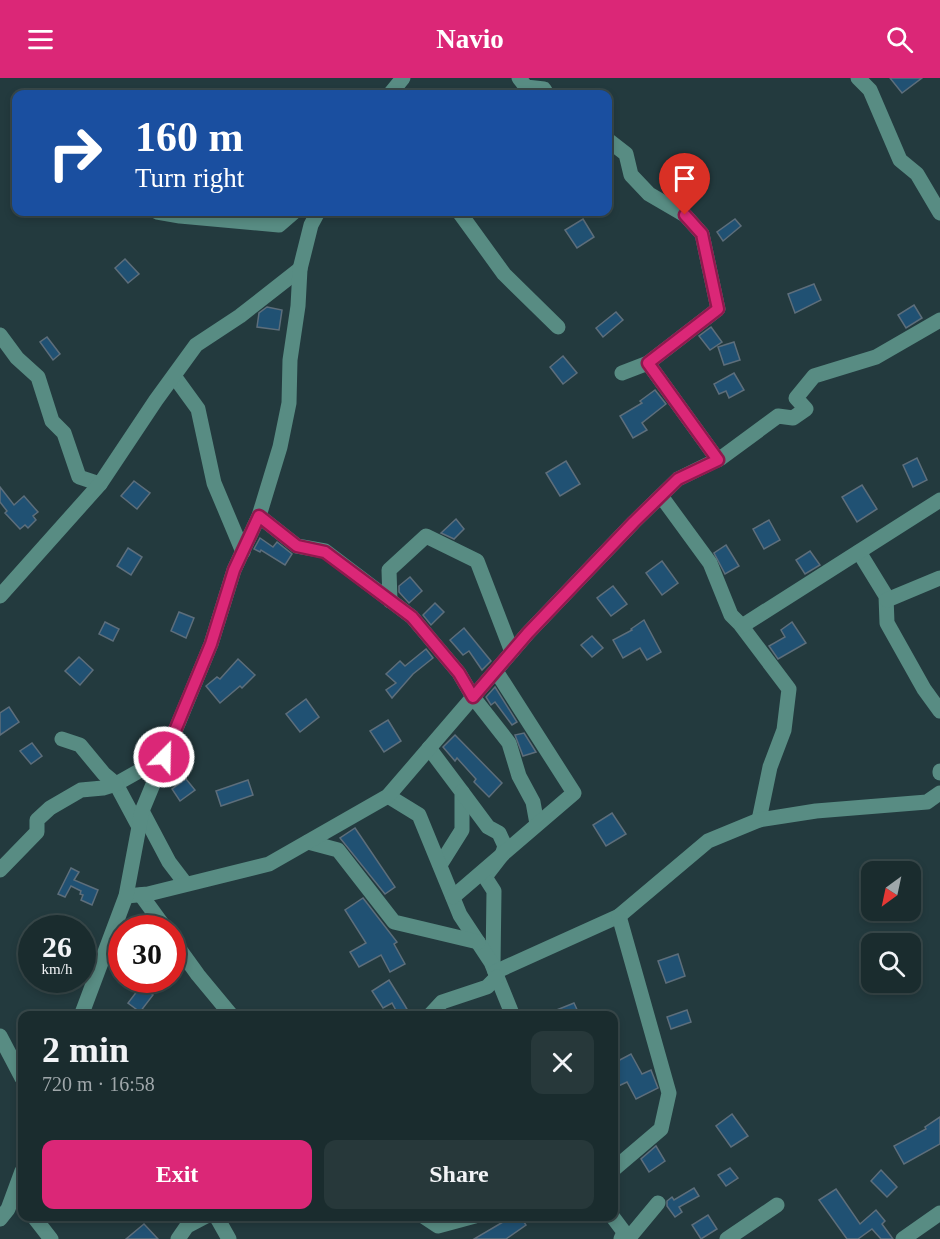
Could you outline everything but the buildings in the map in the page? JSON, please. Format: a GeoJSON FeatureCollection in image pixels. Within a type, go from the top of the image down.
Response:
{"type":"FeatureCollection","features":[{"type":"Feature","properties":{"kind":"street"},"geometry":{"type":"LineString","coordinates":[[519,78],[526,87],[545,90]]}},
{"type":"Feature","properties":{"kind":"street"},"geometry":{"type":"LineString","coordinates":[[858,78],[870,90],[900,160],[917,174],[940,213]]}},
{"type":"Feature","properties":{"kind":"street"},"geometry":{"type":"LineString","coordinates":[[612,143],[626,154],[631,175],[649,194],[685,215],[702,234],[718,309],[648,363],[622,373]]}},
{"type":"Feature","properties":{"kind":"street"},"geometry":{"type":"LineString","coordinates":[[195,216],[279,225],[289,216]]}},
{"type":"Feature","properties":{"kind":"street"},"geometry":{"type":"LineString","coordinates":[[83,1011],[133,895],[142,811],[211,644],[234,570],[259,516],[280,447],[288,403],[290,360],[300,270],[311,225],[316,216]]}},
{"type":"Feature","properties":{"kind":"street"},"geometry":{"type":"LineString","coordinates":[[462,216],[504,274],[558,327]]}},
{"type":"Feature","properties":{"kind":"street"},"geometry":{"type":"LineString","coordinates":[[0,596],[100,484],[196,345],[240,316],[300,270]]}},
{"type":"Feature","properties":{"kind":"street"},"geometry":{"type":"LineString","coordinates":[[133,895],[268,864],[388,796],[512,652],[678,479],[718,460],[778,416],[794,418],[806,410],[796,398],[814,376],[876,357],[940,321]]}},
{"type":"Feature","properties":{"kind":"street"},"geometry":{"type":"LineString","coordinates":[[0,336],[17,358],[38,377],[52,421],[64,433],[79,477],[100,484]]}},
{"type":"Feature","properties":{"kind":"street"},"geometry":{"type":"LineString","coordinates":[[648,363],[718,460]]}},
{"type":"Feature","properties":{"kind":"street"},"geometry":{"type":"LineString","coordinates":[[174,376],[198,408],[214,483],[243,552]]}},
{"type":"Feature","properties":{"kind":"street"},"geometry":{"type":"LineString","coordinates":[[661,496],[710,563],[731,615],[742,626],[789,689],[784,730],[770,767],[759,820]]}},
{"type":"Feature","properties":{"kind":"street"},"geometry":{"type":"LineString","coordinates":[[742,626],[940,500]]}},
{"type":"Feature","properties":{"kind":"street"},"geometry":{"type":"LineString","coordinates":[[259,516],[297,546],[325,552],[412,617],[459,673],[473,697],[509,743],[519,776],[533,802],[537,824]]}},
{"type":"Feature","properties":{"kind":"street"},"geometry":{"type":"LineString","coordinates":[[390,601],[389,570],[426,536],[477,561],[512,652]]}},
{"type":"Feature","properties":{"kind":"street"},"geometry":{"type":"LineString","coordinates":[[859,552],[886,596],[887,623],[924,689],[940,711]]}},
{"type":"Feature","properties":{"kind":"street"},"geometry":{"type":"LineString","coordinates":[[886,600],[940,578]]}},
{"type":"Feature","properties":{"kind":"street"},"geometry":{"type":"LineString","coordinates":[[453,897],[574,793],[496,670]]}},
{"type":"Feature","properties":{"kind":"street"},"geometry":{"type":"LineString","coordinates":[[62,739],[80,746],[104,774],[116,784],[139,827]]}},
{"type":"Feature","properties":{"kind":"street"},"geometry":{"type":"LineString","coordinates":[[429,748],[488,827],[499,833],[505,846],[502,855],[485,877],[494,891],[495,972],[487,987],[442,1002],[434,1011]]}},
{"type":"Feature","properties":{"kind":"street"},"geometry":{"type":"LineString","coordinates":[[0,870],[37,832],[37,820],[50,808],[81,790],[116,784],[164,757]]}},
{"type":"Feature","properties":{"kind":"street"},"geometry":{"type":"LineString","coordinates":[[440,865],[462,830],[462,792]]}},
{"type":"Feature","properties":{"kind":"street"},"geometry":{"type":"LineString","coordinates":[[495,972],[619,916],[708,841],[759,820],[816,811],[927,802],[940,793]]}},
{"type":"Feature","properties":{"kind":"street"},"geometry":{"type":"LineString","coordinates":[[388,796],[419,815],[460,915],[495,972],[511,1011]]}},
{"type":"Feature","properties":{"kind":"street"},"geometry":{"type":"LineString","coordinates":[[142,811],[169,862],[185,883]]}},
{"type":"Feature","properties":{"kind":"street"},"geometry":{"type":"LineString","coordinates":[[308,842],[338,850],[394,922],[478,942]]}},
{"type":"Feature","properties":{"kind":"street"},"geometry":{"type":"LineString","coordinates":[[133,895],[152,915]]}},
{"type":"Feature","properties":{"kind":"street"},"geometry":{"type":"LineString","coordinates":[[618,1166],[661,1129],[669,1093],[619,916]]}},
{"type":"Feature","properties":{"kind":"street"},"geometry":{"type":"LineString","coordinates":[[186,958],[228,1011]]}},
{"type":"Feature","properties":{"kind":"street"},"geometry":{"type":"LineString","coordinates":[[0,1036],[18,1070]]}},
{"type":"Feature","properties":{"kind":"street"},"geometry":{"type":"LineString","coordinates":[[0,1219],[18,1198]]}},
{"type":"Feature","properties":{"kind":"street"},"geometry":{"type":"LineString","coordinates":[[628,1239],[658,1203]]}},
{"type":"Feature","properties":{"kind":"street"},"geometry":{"type":"LineString","coordinates":[[727,1239],[777,1205]]}},
{"type":"Feature","properties":{"kind":"street"},"geometry":{"type":"LineString","coordinates":[[903,1239],[940,1212]]}},
{"type":"Feature","properties":{"kind":"street"},"geometry":{"type":"LineString","coordinates":[[37,1221],[51,1239]]}},
{"type":"Feature","properties":{"kind":"street"},"geometry":{"type":"LineString","coordinates":[[178,1239],[187,1226],[196,1221]]}},
{"type":"Feature","properties":{"kind":"street"},"geometry":{"type":"LineString","coordinates":[[219,1221],[229,1239]]}},
{"type":"Feature","properties":{"kind":"street"},"geometry":{"type":"LineString","coordinates":[[430,1221],[438,1226],[455,1221]]}},
{"type":"Feature","properties":{"kind":"street"},"geometry":{"type":"LineString","coordinates":[[616,1221],[624,1232],[621,1239]]}},
{"type":"Feature","properties":{"kind":"street"},"geometry":{"type":"LineString","coordinates":[[435,1239],[443,1224]]}},
{"type":"Feature","properties":{"kind":"route"},"geometry":{"type":"LineString","coordinates":[[164,757],[211,644],[234,570],[259,516],[297,546],[325,552],[412,617],[459,673],[473,697],[528,633],[678,479],[718,460],[648,363],[718,309],[702,234],[685,215]]}}]}
